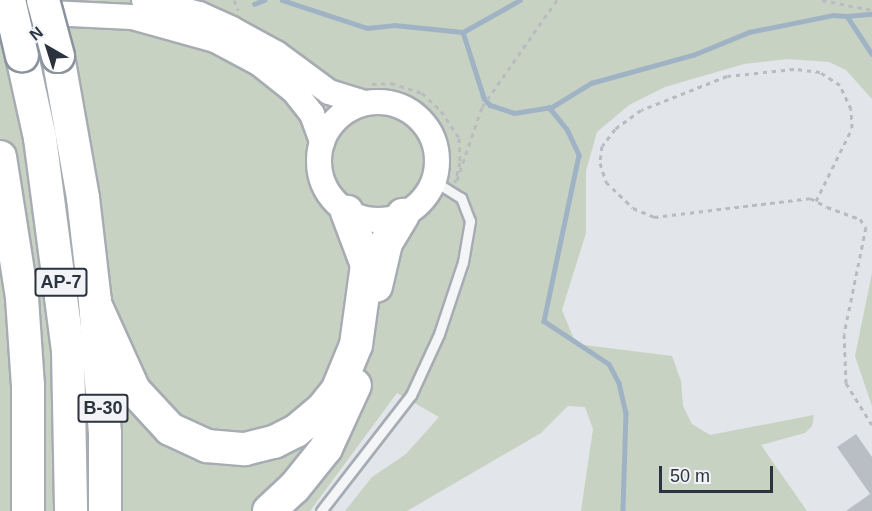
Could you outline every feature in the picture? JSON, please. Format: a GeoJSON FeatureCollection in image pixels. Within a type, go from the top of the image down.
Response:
{"type":"FeatureCollection","features":[{"type":"Feature","properties":{"kind":"highway","name":"AP-7"},"geometry":{"type":"LineString","coordinates":[[9,0],[40,138],[68,350],[71,511]]}},
{"type":"Feature","properties":{"kind":"highway","name":"B-30"},"geometry":{"type":"LineString","coordinates":[[43,0],[58,56],[83,198],[96,306],[105,433],[105,511]]}},
{"type":"Feature","properties":{"kind":"highway","name":"AP-7"},"geometry":{"type":"LineString","coordinates":[[0,157],[22,298],[28,439],[28,511]]}},
{"type":"Feature","properties":{"kind":"highway"},"geometry":{"type":"LineString","coordinates":[[96,306],[134,390],[170,429],[207,446],[245,449],[274,442],[296,431],[323,408],[337,391],[356,345],[367,265],[347,212]]}},
{"type":"Feature","properties":{"kind":"highway"},"geometry":{"type":"LineString","coordinates":[[269,511],[312,468],[342,418],[356,381],[386,243],[403,215]]}},
{"type":"Feature","properties":{"kind":"highway"},"geometry":{"type":"LineString","coordinates":[[0,302],[28,439]]}},
{"type":"Feature","properties":{"kind":"main road"},"geometry":{"type":"LineString","coordinates":[[144,0],[199,14],[232,29],[276,53],[329,92],[365,103],[399,105],[421,120],[434,142],[437,168],[443,185],[403,215],[380,221],[347,212],[322,182],[319,156],[322,142],[336,119],[365,103]]}},
{"type":"Feature","properties":{"kind":"main road"},"geometry":{"type":"LineString","coordinates":[[0,13],[61,11],[132,16],[214,40],[260,64],[294,90],[312,114],[322,142]]}},
{"type":"Feature","properties":{"kind":"lane"},"geometry":{"type":"LineString","coordinates":[[321,511],[411,395],[430,356],[462,262],[470,221],[468,209],[443,185]]}},
{"type":"Feature","properties":{"kind":"path"},"geometry":{"type":"LineString","coordinates":[[443,185],[468,157],[471,131],[482,107],[492,96],[557,0]]}},
{"type":"Feature","properties":{"kind":"path"},"geometry":{"type":"LineString","coordinates":[[822,0],[872,10]]}},
{"type":"Feature","properties":{"kind":"path"},"geometry":{"type":"LineString","coordinates":[[816,201],[852,128],[851,109],[840,85],[820,72],[794,69],[727,76],[641,110],[615,129],[602,146],[600,163],[606,182],[633,208],[654,217],[810,198],[816,201],[860,219],[866,227],[844,334],[846,383],[872,425]]}},
{"type":"Feature","properties":{"kind":"green space"},"geometry":{"type":"Polygon","coordinates":[[[0,0],[872,0],[872,99],[846,70],[829,62],[787,59],[744,64],[665,87],[629,105],[597,132],[586,171],[586,233],[562,310],[576,344],[672,356],[681,381],[683,406],[692,424],[710,435],[814,415],[812,426],[805,433],[761,445],[807,511],[581,511],[593,429],[585,407],[568,406],[541,433],[407,511],[345,511],[372,477],[406,454],[439,417],[397,393],[310,511],[0,511],[0,0]]]}},
{"type":"Feature","properties":{"kind":"green space"},"geometry":{"type":"Polygon","coordinates":[[[872,273],[872,406],[855,356],[872,273]]]}},
{"type":"Feature","properties":{"kind":"building"},"geometry":{"type":"Polygon","coordinates":[[[856,434],[872,457],[872,511],[846,511],[870,494],[837,447],[856,434]]]}},
{"type":"Feature","properties":{"kind":"waterway"},"geometry":{"type":"LineString","coordinates":[[254,4],[264,0]]}},
{"type":"Feature","properties":{"kind":"waterway"},"geometry":{"type":"LineString","coordinates":[[282,0],[367,28],[394,25],[463,32]]}},
{"type":"Feature","properties":{"kind":"waterway"},"geometry":{"type":"LineString","coordinates":[[463,32],[520,0]]}},
{"type":"Feature","properties":{"kind":"waterway"},"geometry":{"type":"LineString","coordinates":[[847,16],[872,14]]}},
{"type":"Feature","properties":{"kind":"waterway"},"geometry":{"type":"LineString","coordinates":[[463,32],[484,98],[490,105],[514,113],[552,107],[591,83],[693,55],[749,32],[833,15],[847,16],[872,54]]}},
{"type":"Feature","properties":{"kind":"waterway"},"geometry":{"type":"LineString","coordinates":[[549,107],[567,129],[579,155],[544,321],[609,364],[619,383],[626,413],[623,511]]}}]}
